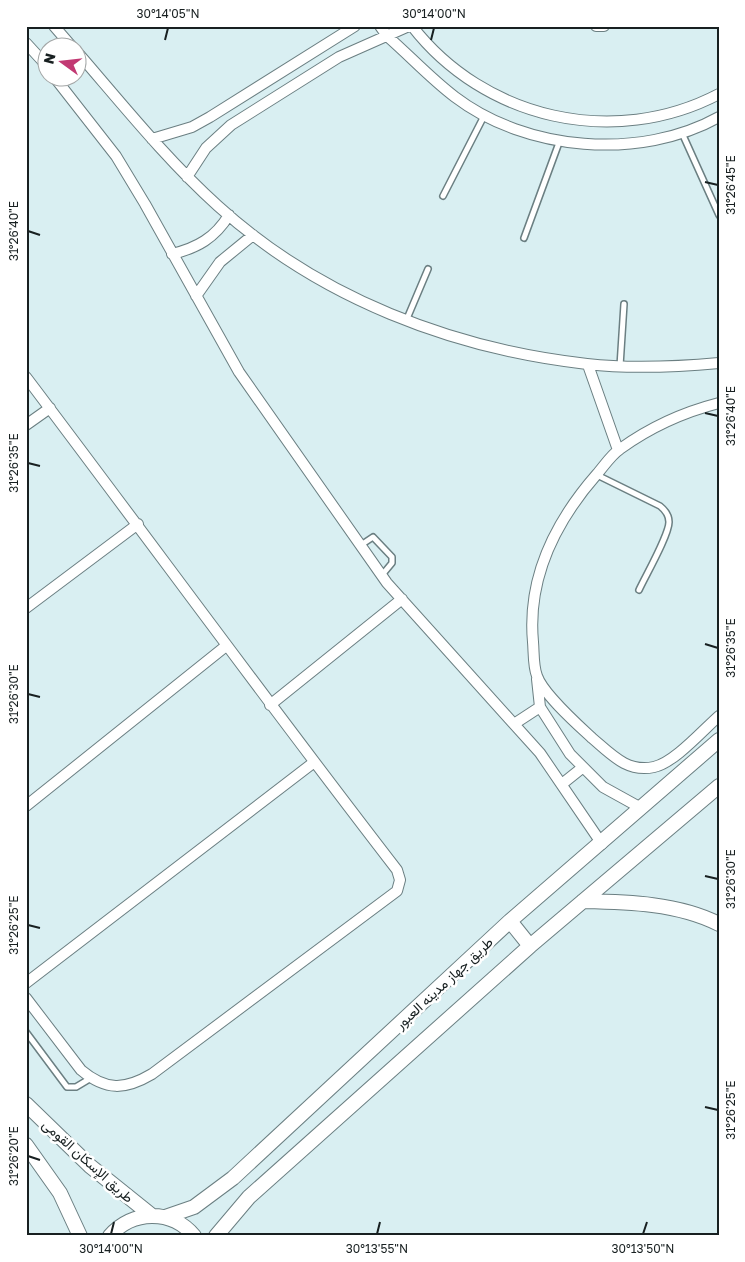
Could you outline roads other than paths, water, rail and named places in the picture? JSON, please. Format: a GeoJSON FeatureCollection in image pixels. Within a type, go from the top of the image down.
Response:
{"type":"FeatureCollection","features":[{"type":"Feature","properties":{"kind":"main road","name":"طريق جهاز مدينه العبور"},"geometry":{"type":"LineString","coordinates":[[110,1236],[126,1222],[194,1207],[233,1178],[510,921],[602,844],[719,740]]}},
{"type":"Feature","properties":{"kind":"main road","name":"طريق جهاز مدينه العبور"},"geometry":{"type":"LineString","coordinates":[[216,1236],[248,1197],[530,946],[719,786]]}},
{"type":"Feature","properties":{"kind":"main road"},"geometry":{"type":"LineString","coordinates":[[583,901],[628,902],[672,908],[719,924]]}},
{"type":"Feature","properties":{"kind":"main road"},"geometry":{"type":"LineString","coordinates":[[510,921],[530,946]]}},
{"type":"Feature","properties":{"kind":"main road","name":"طريق الإسكان القومى"},"geometry":{"type":"LineString","coordinates":[[26,1104],[90,1166],[158,1216],[179,1222],[194,1236]]}},
{"type":"Feature","properties":{"kind":"main road"},"geometry":{"type":"LineString","coordinates":[[26,1145],[60,1192],[80,1236]]}},
{"type":"Feature","properties":{"kind":"street"},"geometry":{"type":"LineString","coordinates":[[54,26],[64,38]]}},
{"type":"Feature","properties":{"kind":"street"},"geometry":{"type":"LineString","coordinates":[[152,139],[192,127],[210,117],[355,26]]}},
{"type":"Feature","properties":{"kind":"street"},"geometry":{"type":"LineString","coordinates":[[380,26],[387,36],[455,98],[484,115],[530,134],[560,140],[610,144],[636,142],[682,132],[719,117]]}},
{"type":"Feature","properties":{"kind":"street"},"geometry":{"type":"LineString","coordinates":[[187,177],[206,148],[231,125],[339,57],[410,26],[430,48],[468,81],[490,94],[536,112],[585,122],[633,121],[681,111],[719,94]]}},
{"type":"Feature","properties":{"kind":"street"},"geometry":{"type":"LineString","coordinates":[[596,26],[604,26]]}},
{"type":"Feature","properties":{"kind":"street"},"geometry":{"type":"LineString","coordinates":[[26,43],[38,56]]}},
{"type":"Feature","properties":{"kind":"street"},"geometry":{"type":"LineString","coordinates":[[88,65],[187,177],[228,215],[253,235],[326,284],[406,320],[490,347],[588,365],[687,366],[719,363]]}},
{"type":"Feature","properties":{"kind":"street"},"geometry":{"type":"LineString","coordinates":[[63,88],[116,156],[239,372],[361,545],[402,599],[540,753],[602,844]]}},
{"type":"Feature","properties":{"kind":"street"},"geometry":{"type":"LineString","coordinates":[[172,254],[204,242],[222,226],[228,215]]}},
{"type":"Feature","properties":{"kind":"street"},"geometry":{"type":"LineString","coordinates":[[196,296],[220,262],[253,235]]}},
{"type":"Feature","properties":{"kind":"street"},"geometry":{"type":"LineString","coordinates":[[588,365],[618,450]]}},
{"type":"Feature","properties":{"kind":"street"},"geometry":{"type":"LineString","coordinates":[[26,377],[138,524],[313,763],[397,870],[400,880],[397,891],[152,1074],[135,1084],[116,1086],[91,1078],[81,1070],[26,998]]}},
{"type":"Feature","properties":{"kind":"street"},"geometry":{"type":"LineString","coordinates":[[641,808],[609,791],[582,768],[559,739],[540,707],[532,612],[539,572],[549,545],[562,519],[618,450],[661,424],[719,403]]}},
{"type":"Feature","properties":{"kind":"street"},"geometry":{"type":"LineString","coordinates":[[26,425],[50,408]]}},
{"type":"Feature","properties":{"kind":"street"},"geometry":{"type":"LineString","coordinates":[[26,608],[138,524]]}},
{"type":"Feature","properties":{"kind":"street"},"geometry":{"type":"LineString","coordinates":[[270,705],[402,599]]}},
{"type":"Feature","properties":{"kind":"street"},"geometry":{"type":"LineString","coordinates":[[26,806],[226,646]]}},
{"type":"Feature","properties":{"kind":"street"},"geometry":{"type":"LineString","coordinates":[[537,677],[566,714],[616,759],[628,766],[641,769],[655,767],[666,762],[719,716]]}},
{"type":"Feature","properties":{"kind":"street"},"geometry":{"type":"LineString","coordinates":[[514,724],[540,707]]}},
{"type":"Feature","properties":{"kind":"street"},"geometry":{"type":"LineString","coordinates":[[26,983],[313,763]]}},
{"type":"Feature","properties":{"kind":"street"},"geometry":{"type":"LineString","coordinates":[[562,784],[582,768]]}},
{"type":"Feature","properties":{"kind":"lane"},"geometry":{"type":"LineString","coordinates":[[444,196],[484,115]]}},
{"type":"Feature","properties":{"kind":"lane"},"geometry":{"type":"LineString","coordinates":[[682,132],[719,215]]}},
{"type":"Feature","properties":{"kind":"lane"},"geometry":{"type":"LineString","coordinates":[[524,238],[560,140]]}},
{"type":"Feature","properties":{"kind":"lane"},"geometry":{"type":"LineString","coordinates":[[406,320],[428,269]]}},
{"type":"Feature","properties":{"kind":"lane"},"geometry":{"type":"LineString","coordinates":[[620,366],[624,304]]}},
{"type":"Feature","properties":{"kind":"lane"},"geometry":{"type":"LineString","coordinates":[[597,474],[660,506],[668,514],[667,531],[639,590]]}},
{"type":"Feature","properties":{"kind":"lane"},"geometry":{"type":"LineString","coordinates":[[361,545],[373,537],[392,557],[392,563],[382,574]]}},
{"type":"Feature","properties":{"kind":"lane"},"geometry":{"type":"LineString","coordinates":[[26,1032],[67,1086],[76,1087],[91,1078]]}}]}
